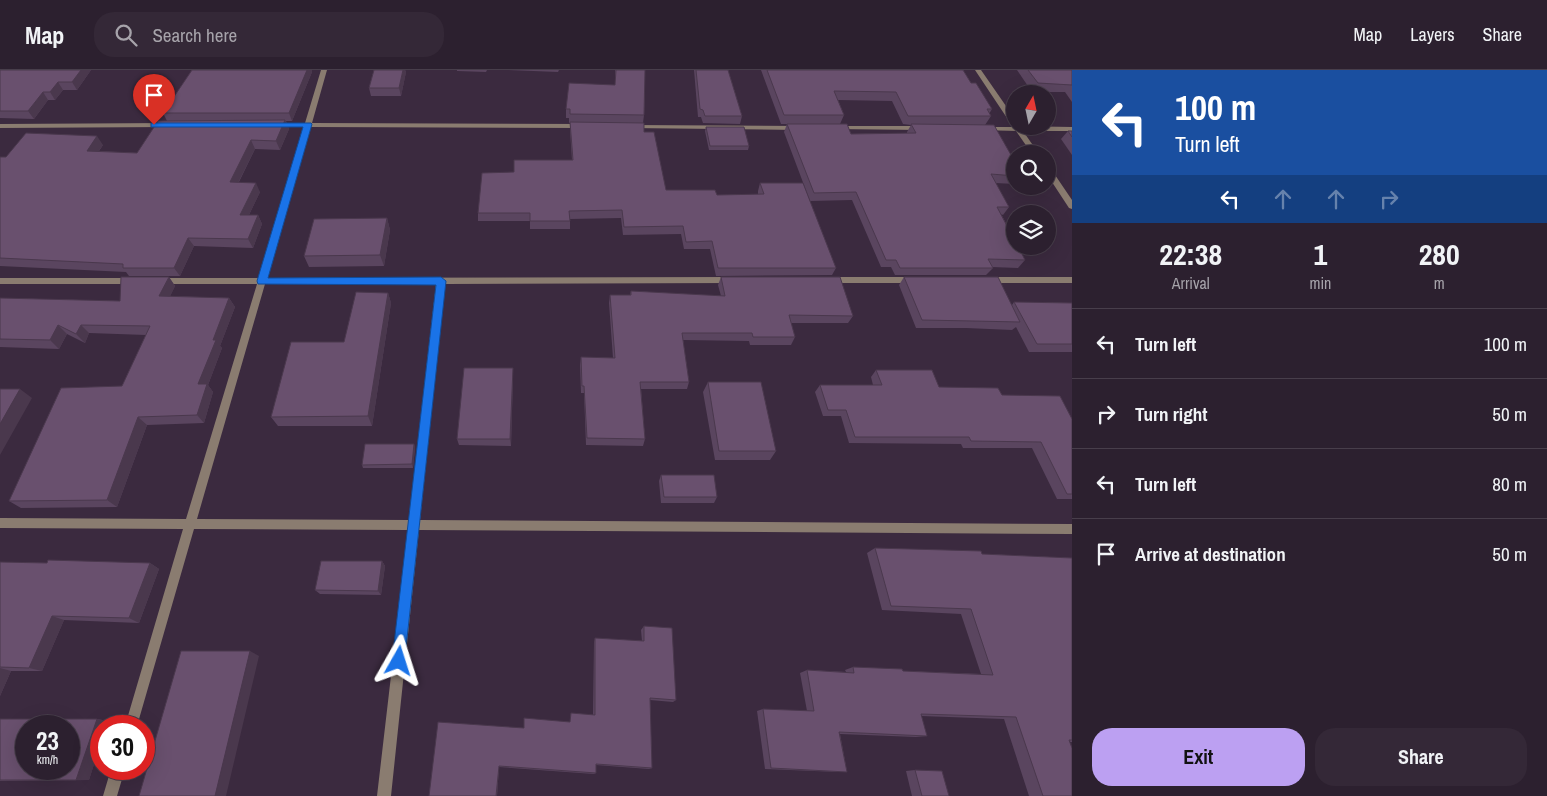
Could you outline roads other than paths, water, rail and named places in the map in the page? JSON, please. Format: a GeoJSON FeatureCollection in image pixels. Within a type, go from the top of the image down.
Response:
{"type":"FeatureCollection","features":[{"type":"Feature","properties":{"kind":"street"},"geometry":{"type":"LineString","coordinates":[[134,715],[324,70]]}},
{"type":"Feature","properties":{"kind":"street"},"geometry":{"type":"LineString","coordinates":[[978,70],[1006,110]]}},
{"type":"Feature","properties":{"kind":"street"},"geometry":{"type":"LineString","coordinates":[[0,126],[179,125]]}},
{"type":"Feature","properties":{"kind":"street"},"geometry":{"type":"LineString","coordinates":[[268,125],[594,126]]}},
{"type":"Feature","properties":{"kind":"street"},"geometry":{"type":"LineString","coordinates":[[624,126],[811,128]]}},
{"type":"Feature","properties":{"kind":"street"},"geometry":{"type":"LineString","coordinates":[[979,129],[1006,127]]}},
{"type":"Feature","properties":{"kind":"street"},"geometry":{"type":"LineString","coordinates":[[831,128],[930,128]]}},
{"type":"Feature","properties":{"kind":"street"},"geometry":{"type":"LineString","coordinates":[[1056,128],[1072,129]]}},
{"type":"Feature","properties":{"kind":"street"},"geometry":{"type":"LineString","coordinates":[[1056,183],[1072,206]]}},
{"type":"Feature","properties":{"kind":"street"},"geometry":{"type":"LineString","coordinates":[[0,281],[747,280]]}},
{"type":"Feature","properties":{"kind":"street"},"geometry":{"type":"LineString","coordinates":[[816,280],[924,280]]}},
{"type":"Feature","properties":{"kind":"street"},"geometry":{"type":"LineString","coordinates":[[974,280],[1072,280]]}},
{"type":"Feature","properties":{"kind":"street"},"geometry":{"type":"LineString","coordinates":[[384,796],[441,281]]}},
{"type":"Feature","properties":{"kind":"street"},"geometry":{"type":"LineString","coordinates":[[0,523],[1072,529]]}},
{"type":"Feature","properties":{"kind":"street"},"geometry":{"type":"LineString","coordinates":[[110,796],[115,780]]}}]}
